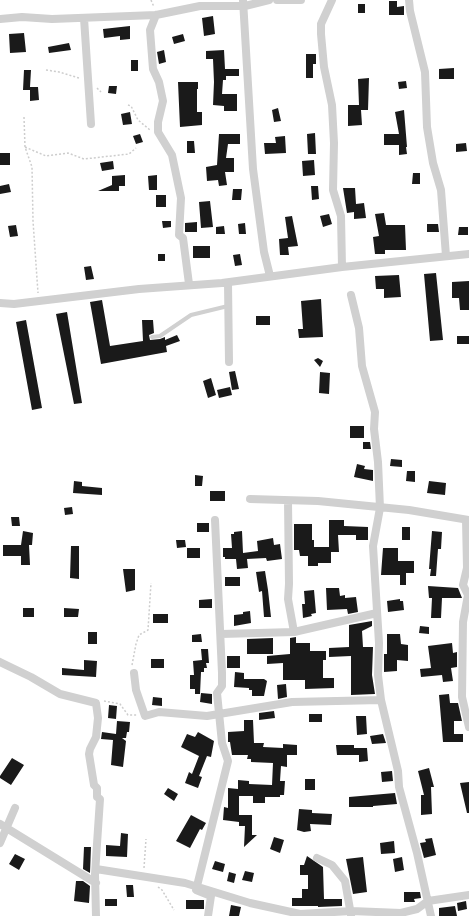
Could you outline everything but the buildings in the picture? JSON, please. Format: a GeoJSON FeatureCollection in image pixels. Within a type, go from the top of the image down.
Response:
{"type":"FeatureCollection","features":[{"type":"Feature","properties":{"kind":"street"},"geometry":{"type":"LineString","coordinates":[[0,19],[22,17],[52,19],[156,15],[200,6],[269,0]]}},
{"type":"Feature","properties":{"kind":"street"},"geometry":{"type":"LineString","coordinates":[[277,0],[301,0]]}},
{"type":"Feature","properties":{"kind":"street"},"geometry":{"type":"LineString","coordinates":[[332,0],[321,24],[321,34],[324,67],[332,105],[334,143],[333,190],[341,216],[342,267]]}},
{"type":"Feature","properties":{"kind":"street"},"geometry":{"type":"LineString","coordinates":[[410,0],[410,11],[425,72],[427,128],[433,164],[441,190],[446,256]]}},
{"type":"Feature","properties":{"kind":"street"},"geometry":{"type":"LineString","coordinates":[[244,3],[253,169],[264,252],[270,276]]}},
{"type":"Feature","properties":{"kind":"street"},"geometry":{"type":"LineString","coordinates":[[156,15],[150,30],[153,69],[159,82],[163,101],[158,122],[158,132],[172,155],[181,198],[180,235],[183,238],[189,284]]}},
{"type":"Feature","properties":{"kind":"street"},"geometry":{"type":"LineString","coordinates":[[84,18],[91,124]]}},
{"type":"Feature","properties":{"kind":"street"},"geometry":{"type":"LineString","coordinates":[[0,303],[14,304],[189,284],[228,283],[342,267],[469,254]]}},
{"type":"Feature","properties":{"kind":"street"},"geometry":{"type":"LineString","coordinates":[[228,283],[229,362]]}},
{"type":"Feature","properties":{"kind":"street"},"geometry":{"type":"LineString","coordinates":[[351,295],[359,328],[362,366],[375,412],[374,429],[378,462],[380,508],[373,546],[377,613],[378,675],[381,700],[398,771],[401,794],[431,916]]}},
{"type":"Feature","properties":{"kind":"street"},"geometry":{"type":"LineString","coordinates":[[250,499],[318,501],[409,510],[467,520],[468,568],[463,585],[468,595],[463,622],[462,696],[469,728]]}},
{"type":"Feature","properties":{"kind":"street"},"geometry":{"type":"LineString","coordinates":[[288,500],[290,584],[288,599],[294,632]]}},
{"type":"Feature","properties":{"kind":"street"},"geometry":{"type":"LineString","coordinates":[[208,916],[211,896],[196,890],[228,762],[222,744],[218,714],[217,693],[222,686],[222,673],[215,520]]}},
{"type":"Feature","properties":{"kind":"street"},"geometry":{"type":"LineString","coordinates":[[221,634],[294,632],[377,613]]}},
{"type":"Feature","properties":{"kind":"street"},"geometry":{"type":"LineString","coordinates":[[0,662],[31,677],[60,694],[96,703],[98,718],[96,737],[89,754],[94,785],[97,788],[97,797],[100,799],[96,869],[96,916]]}},
{"type":"Feature","properties":{"kind":"street"},"geometry":{"type":"LineString","coordinates":[[134,673],[136,690],[145,716],[159,712],[207,716],[292,702],[381,700]]}},
{"type":"Feature","properties":{"kind":"street"},"geometry":{"type":"LineString","coordinates":[[0,843],[7,829],[14,808]]}},
{"type":"Feature","properties":{"kind":"street"},"geometry":{"type":"LineString","coordinates":[[0,824],[96,883]]}},
{"type":"Feature","properties":{"kind":"street"},"geometry":{"type":"LineString","coordinates":[[317,858],[332,866],[345,881],[351,914]]}},
{"type":"Feature","properties":{"kind":"street"},"geometry":{"type":"LineString","coordinates":[[96,869],[185,883],[285,913],[401,913],[417,909],[428,901],[469,895]]}},
{"type":"Feature","properties":{"kind":"lane"},"geometry":{"type":"LineString","coordinates":[[152,337],[160,336],[191,315],[228,306]]}},
{"type":"Feature","properties":{"kind":"path"},"geometry":{"type":"LineString","coordinates":[[46,70],[89,80],[101,92]]}},
{"type":"Feature","properties":{"kind":"path"},"geometry":{"type":"LineString","coordinates":[[128,105],[131,106],[138,120],[161,138]]}},
{"type":"Feature","properties":{"kind":"path"},"geometry":{"type":"LineString","coordinates":[[24,117],[25,147],[32,166],[34,203],[33,221],[38,281],[38,301]]}},
{"type":"Feature","properties":{"kind":"path"},"geometry":{"type":"LineString","coordinates":[[25,147],[46,156],[68,153],[84,159],[129,154],[136,148]]}},
{"type":"Feature","properties":{"kind":"path"},"geometry":{"type":"LineString","coordinates":[[134,673],[131,668],[136,644],[139,635],[148,630],[151,584]]}},
{"type":"Feature","properties":{"kind":"path"},"geometry":{"type":"LineString","coordinates":[[96,703],[102,701],[120,704],[128,715],[145,716]]}},
{"type":"Feature","properties":{"kind":"path"},"geometry":{"type":"LineString","coordinates":[[146,839],[143,874],[162,890],[174,910]]}}]}
